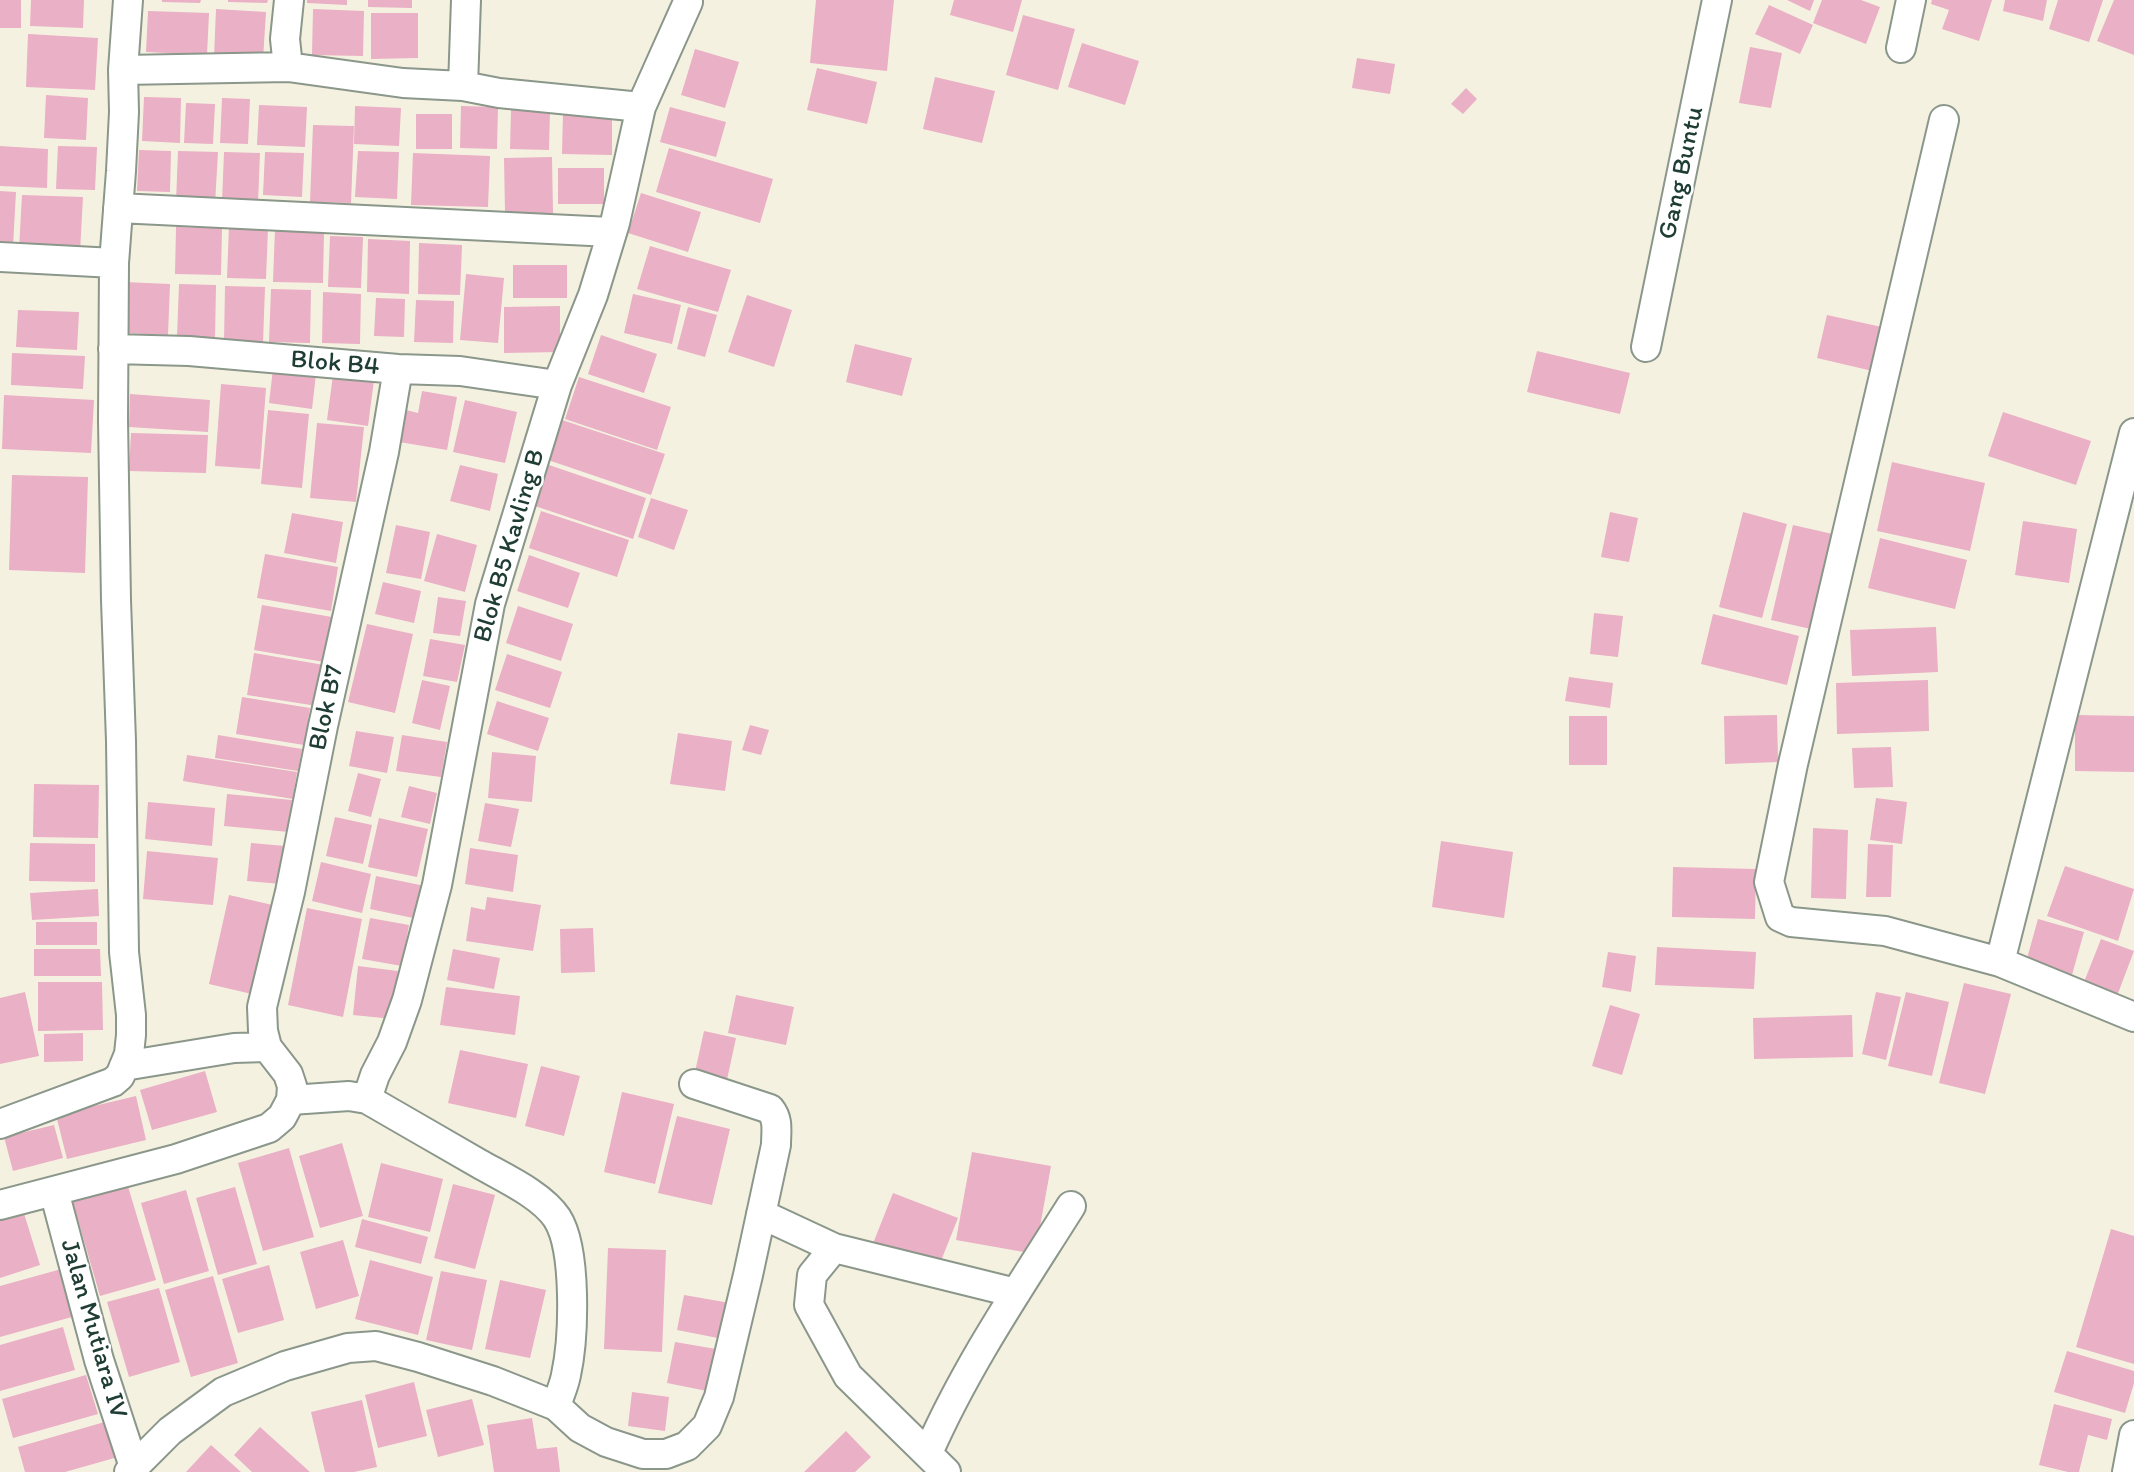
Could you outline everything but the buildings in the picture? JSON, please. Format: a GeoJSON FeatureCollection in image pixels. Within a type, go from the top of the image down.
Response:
{"type":"FeatureCollection","features":[{"type":"Feature","properties":{"kind":"street"},"geometry":{"type":"LineString","coordinates":[[0,1124],[113,1082],[120,1076],[129,1054],[131,1015],[124,952],[122,741],[113,496],[112,349],[114,263],[124,112],[123,70],[128,0]]}},
{"type":"Feature","properties":{"kind":"street"},"geometry":{"type":"LineString","coordinates":[[288,67],[285,39],[289,0]]}},
{"type":"Feature","properties":{"kind":"street"},"geometry":{"type":"LineString","coordinates":[[463,86],[466,0]]}},
{"type":"Feature","properties":{"kind":"street","name":"Gang Buntu"},"geometry":{"type":"LineString","coordinates":[[1646,347],[1717,0]]}},
{"type":"Feature","properties":{"kind":"street"},"geometry":{"type":"LineString","coordinates":[[1901,48],[1911,0]]}},
{"type":"Feature","properties":{"kind":"street","name":"Blok B5 Kavling B"},"geometry":{"type":"LineString","coordinates":[[367,1099],[375,1075],[392,1042],[407,1000],[437,885],[489,604],[557,385],[593,295],[615,223],[642,107],[688,2]]}},
{"type":"Feature","properties":{"kind":"street"},"geometry":{"type":"LineString","coordinates":[[123,70],[288,67],[403,83],[463,86],[499,93],[642,107]]}},
{"type":"Feature","properties":{"kind":"street"},"geometry":{"type":"LineString","coordinates":[[1944,120],[1793,764],[1770,882],[1780,917],[1791,922],[1885,931],[2000,962],[2134,1017]]}},
{"type":"Feature","properties":{"kind":"street"},"geometry":{"type":"LineString","coordinates":[[118,207],[611,232]]}},
{"type":"Feature","properties":{"kind":"street"},"geometry":{"type":"LineString","coordinates":[[0,257],[114,263]]}},
{"type":"Feature","properties":{"kind":"street","name":"Blok B4"},"geometry":{"type":"LineString","coordinates":[[112,349],[213,353],[398,369],[460,371],[557,385]]}},
{"type":"Feature","properties":{"kind":"street","name":"Blok B7"},"geometry":{"type":"LineString","coordinates":[[267,1047],[263,1031],[262,1006],[290,892],[323,726],[384,452],[398,369]]}},
{"type":"Feature","properties":{"kind":"street"},"geometry":{"type":"LineString","coordinates":[[2000,962],[2134,433]]}},
{"type":"Feature","properties":{"kind":"street"},"geometry":{"type":"LineString","coordinates":[[0,1205],[176,1159],[269,1128],[282,1117],[291,1100],[292,1086],[288,1074],[267,1047],[234,1048],[124,1066]]}},
{"type":"Feature","properties":{"kind":"street"},"geometry":{"type":"LineString","coordinates":[[132,1470],[170,1431],[223,1392],[285,1366],[348,1348],[376,1346],[493,1381],[556,1406],[580,1428],[606,1442],[643,1454],[666,1454],[687,1446],[707,1426],[719,1397],[776,1144],[777,1123],[770,1109],[694,1084]]}},
{"type":"Feature","properties":{"kind":"street"},"geometry":{"type":"LineString","coordinates":[[291,1100],[349,1096],[367,1099],[512,1182],[543,1202],[556,1216],[566,1235],[570,1256],[572,1329],[566,1376],[556,1406]]}},
{"type":"Feature","properties":{"kind":"street","name":"Jalan Mutiara IV"},"geometry":{"type":"LineString","coordinates":[[54,1191],[99,1360],[132,1470]]}},
{"type":"Feature","properties":{"kind":"street"},"geometry":{"type":"LineString","coordinates":[[937,1462],[947,1409],[969,1369],[1071,1206]]}},
{"type":"Feature","properties":{"kind":"street"},"geometry":{"type":"LineString","coordinates":[[761,1214],[834,1248],[1016,1293]]}},
{"type":"Feature","properties":{"kind":"street"},"geometry":{"type":"LineString","coordinates":[[834,1248],[812,1275],[809,1305],[848,1376],[937,1462]]}},
{"type":"Feature","properties":{"kind":"street"},"geometry":{"type":"LineString","coordinates":[[2127,1472],[2134,1435]]}}]}
